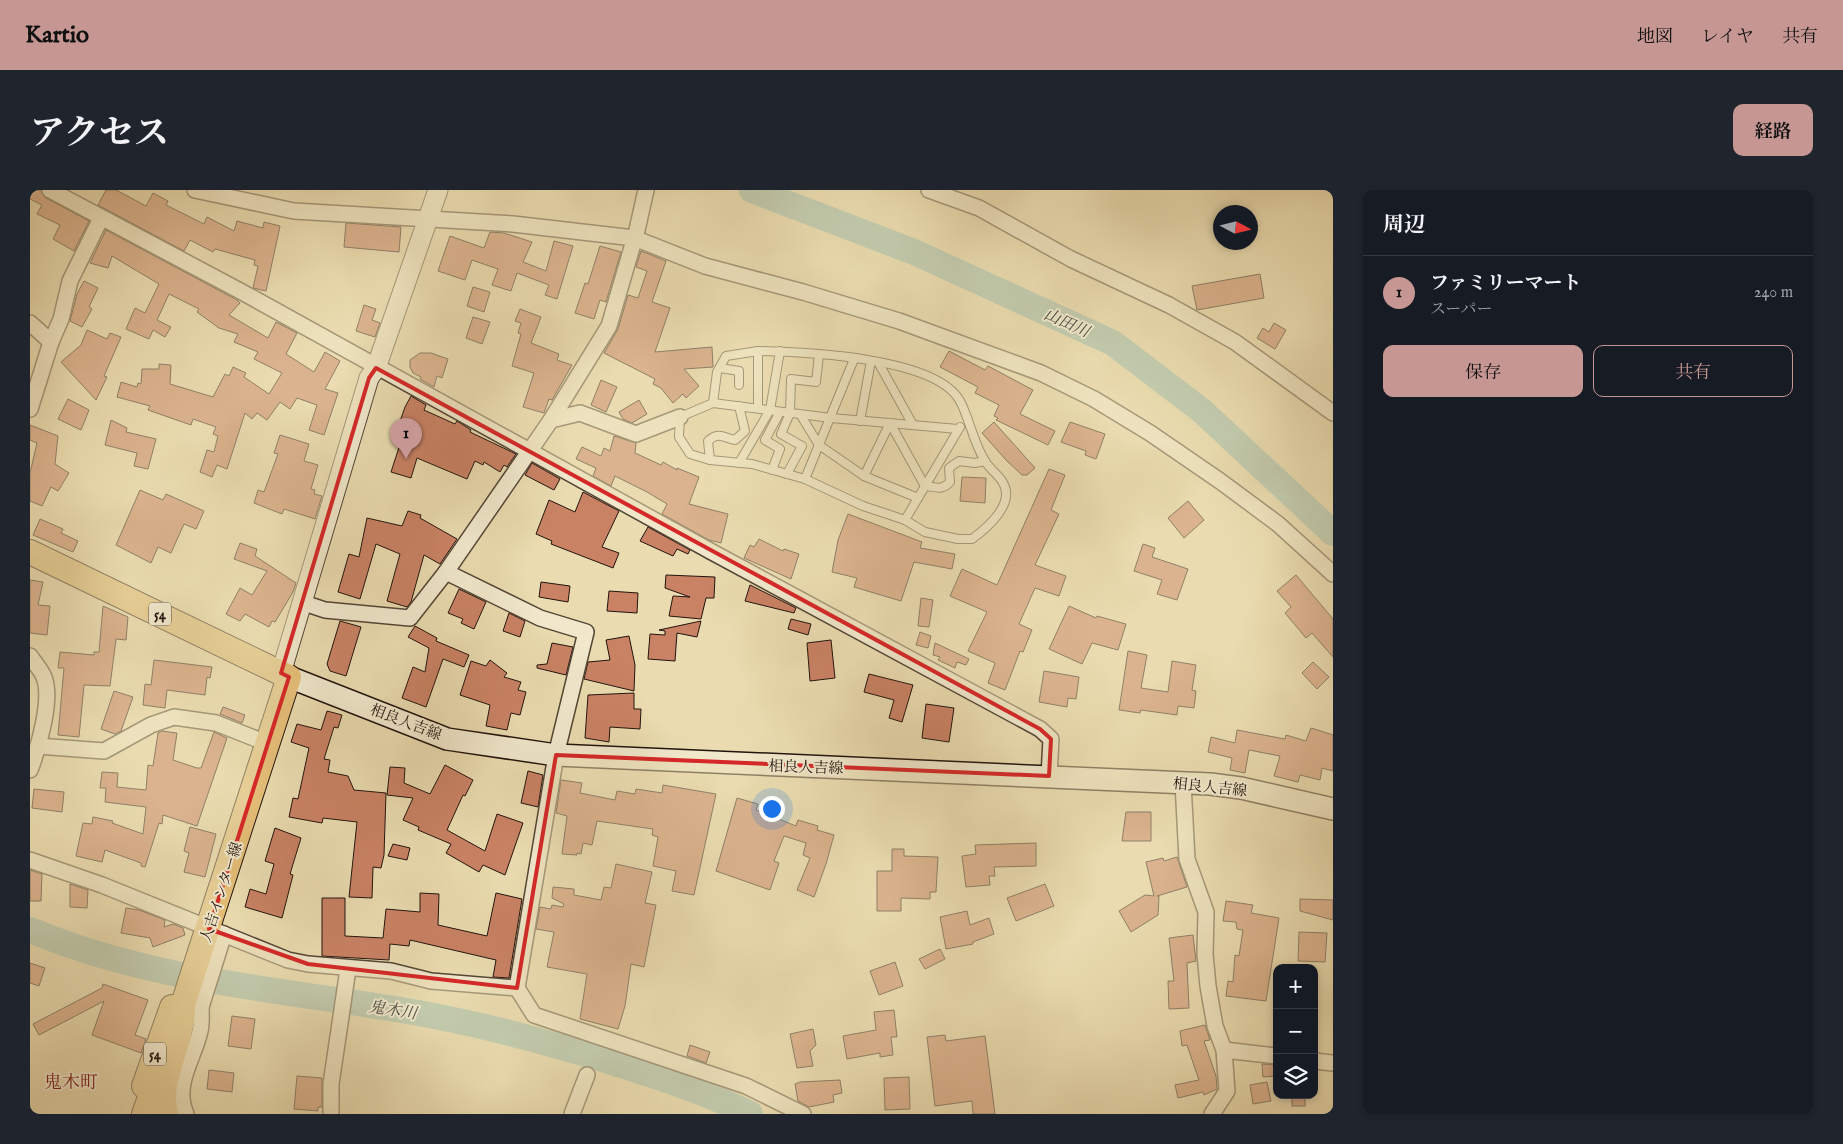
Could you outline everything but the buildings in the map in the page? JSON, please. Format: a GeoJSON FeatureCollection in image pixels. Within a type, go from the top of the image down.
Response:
{"type":"FeatureCollection","features":[{"type":"Feature","properties":{"kind":"highway"},"geometry":{"type":"LineString","coordinates":[[164,1114],[161,1097],[163,1083],[180,1027],[183,1004]]}},
{"type":"Feature","properties":{"kind":"main road","name":"54"},"geometry":{"type":"LineString","coordinates":[[30,552],[285,675]]}},
{"type":"Feature","properties":{"kind":"main road","name":"人吉インター線"},"geometry":{"type":"LineString","coordinates":[[210,929],[259,740],[285,675]]}},
{"type":"Feature","properties":{"kind":"main road","name":"人吉インター線"},"geometry":{"type":"LineString","coordinates":[[135,1114],[198,968],[285,675]]}},
{"type":"Feature","properties":{"kind":"main road","name":"相良人吉線"},"geometry":{"type":"LineString","coordinates":[[285,675],[447,738],[556,755],[1183,783],[1241,788],[1333,809]]}},
{"type":"Feature","properties":{"kind":"main road","name":"人吉インター線"},"geometry":{"type":"LineString","coordinates":[[144,1114],[183,1004]]}},
{"type":"Feature","properties":{"kind":"street"},"geometry":{"type":"LineString","coordinates":[[50,190],[242,292],[376,368],[1040,729],[1051,739],[1049,776]]}},
{"type":"Feature","properties":{"kind":"street"},"geometry":{"type":"LineString","coordinates":[[195,190],[294,211],[430,216],[636,234],[705,266],[803,292],[965,344],[1041,373],[1094,399],[1150,433],[1220,480],[1278,524],[1333,574]]}},
{"type":"Feature","properties":{"kind":"street"},"geometry":{"type":"LineString","coordinates":[[285,675],[369,378],[376,368],[438,190]]}},
{"type":"Feature","properties":{"kind":"street"},"geometry":{"type":"LineString","coordinates":[[310,605],[325,610],[410,618],[446,572],[552,420],[609,326],[636,234],[646,190]]}},
{"type":"Feature","properties":{"kind":"street"},"geometry":{"type":"LineString","coordinates":[[929,190],[979,208],[1071,259],[1169,305],[1227,337],[1333,413]]}},
{"type":"Feature","properties":{"kind":"street"},"geometry":{"type":"LineString","coordinates":[[30,408],[51,342],[61,319],[70,281],[102,218]]}},
{"type":"Feature","properties":{"kind":"street"},"geometry":{"type":"LineString","coordinates":[[30,324],[51,342]]}},
{"type":"Feature","properties":{"kind":"street"},"geometry":{"type":"LineString","coordinates":[[285,675],[310,605],[376,382],[376,368]]}},
{"type":"Feature","properties":{"kind":"street"},"geometry":{"type":"LineString","coordinates":[[552,420],[580,413],[636,434],[680,417]]}},
{"type":"Feature","properties":{"kind":"street"},"geometry":{"type":"LineString","coordinates":[[446,572],[540,618],[586,632],[556,755],[517,988],[534,1015],[746,1086],[803,1114]]}},
{"type":"Feature","properties":{"kind":"street"},"geometry":{"type":"LineString","coordinates":[[30,656],[44,677],[46,707],[38,746],[30,770]]}},
{"type":"Feature","properties":{"kind":"street"},"geometry":{"type":"LineString","coordinates":[[38,746],[104,751],[151,725],[174,717],[216,723],[259,740]]}},
{"type":"Feature","properties":{"kind":"street"},"geometry":{"type":"LineString","coordinates":[[1183,783],[1188,859],[1206,912],[1205,954],[1208,986],[1216,1026],[1224,1050],[1227,1091],[1212,1114]]}},
{"type":"Feature","properties":{"kind":"street"},"geometry":{"type":"LineString","coordinates":[[30,860],[102,885],[288,960],[348,969],[391,971],[432,981],[517,988]]}},
{"type":"Feature","properties":{"kind":"street"},"geometry":{"type":"LineString","coordinates":[[331,1114],[331,1084],[348,969]]}},
{"type":"Feature","properties":{"kind":"street"},"geometry":{"type":"LineString","coordinates":[[183,1004],[200,1030],[184,1070],[181,1102],[186,1114]]}},
{"type":"Feature","properties":{"kind":"street"},"geometry":{"type":"LineString","coordinates":[[1224,1050],[1273,1056]]}},
{"type":"Feature","properties":{"kind":"street"},"geometry":{"type":"LineString","coordinates":[[1318,1061],[1333,1063]]}},
{"type":"Feature","properties":{"kind":"street"},"geometry":{"type":"LineString","coordinates":[[572,1114],[587,1075]]}},
{"type":"Feature","properties":{"kind":"lane"},"geometry":{"type":"LineString","coordinates":[[758,351],[758,408]]}},
{"type":"Feature","properties":{"kind":"lane"},"geometry":{"type":"LineString","coordinates":[[713,403],[720,368],[726,356],[758,351],[780,351],[896,364],[939,381],[959,400],[985,461],[1004,483],[1006,500],[998,515],[972,539],[958,539],[925,532],[905,520],[864,506],[805,479],[739,462],[710,460],[690,454],[679,436],[680,417],[713,403],[831,418],[958,429]]}},
{"type":"Feature","properties":{"kind":"lane"},"geometry":{"type":"LineString","coordinates":[[739,462],[770,410],[780,351]]}},
{"type":"Feature","properties":{"kind":"lane"},"geometry":{"type":"LineString","coordinates":[[787,474],[802,446],[781,434],[790,413],[791,379],[816,382],[819,355]]}},
{"type":"Feature","properties":{"kind":"lane"},"geometry":{"type":"LineString","coordinates":[[805,479],[854,359]]}},
{"type":"Feature","properties":{"kind":"lane"},"geometry":{"type":"LineString","coordinates":[[860,420],[874,361]]}},
{"type":"Feature","properties":{"kind":"lane"},"geometry":{"type":"LineString","coordinates":[[874,361],[913,425]]}},
{"type":"Feature","properties":{"kind":"lane"},"geometry":{"type":"LineString","coordinates":[[720,368],[739,371],[739,385]]}},
{"type":"Feature","properties":{"kind":"lane"},"geometry":{"type":"LineString","coordinates":[[710,460],[708,440],[720,434],[736,440],[746,431],[739,406]]}},
{"type":"Feature","properties":{"kind":"lane"},"geometry":{"type":"LineString","coordinates":[[772,470],[780,449],[765,440],[780,412]]}},
{"type":"Feature","properties":{"kind":"lane"},"geometry":{"type":"LineString","coordinates":[[800,414],[819,445],[864,476],[918,498]]}},
{"type":"Feature","properties":{"kind":"lane"},"geometry":{"type":"LineString","coordinates":[[905,520],[965,417]]}},
{"type":"Feature","properties":{"kind":"lane"},"geometry":{"type":"LineString","coordinates":[[864,476],[890,423]]}},
{"type":"Feature","properties":{"kind":"lane"},"geometry":{"type":"LineString","coordinates":[[890,423],[925,486]]}},
{"type":"Feature","properties":{"kind":"lane"},"geometry":{"type":"LineString","coordinates":[[925,486],[942,489],[950,482],[949,468],[959,461],[976,463],[985,461]]}},
{"type":"Feature","properties":{"kind":"highlighted area"},"geometry":{"type":"Polygon","coordinates":[[[376,368],[1040,729],[1051,739],[1049,776],[556,755],[517,988],[308,964],[209,929],[289,677],[281,673],[369,378],[376,368]]]}},
{"type":"Feature","properties":{"kind":"waterway","name":"山田川"},"geometry":{"type":"LineString","coordinates":[[752,190],[914,252],[1113,343],[1202,411],[1333,533]]}},
{"type":"Feature","properties":{"kind":"waterway","name":"鬼木川"},"geometry":{"type":"LineString","coordinates":[[30,930],[75,947],[167,972],[260,989],[426,1014],[501,1031],[657,1076],[713,1097],[750,1114]]}},
{"type":"Feature","properties":{"kind":"place","name":"ファミリーマート"},"geometry":{"type":"Point","coordinates":[406,459]}},
{"type":"Feature","properties":{"kind":"district","name":"鬼木町"},"geometry":{"type":"Point","coordinates":[71,1082]}}]}
